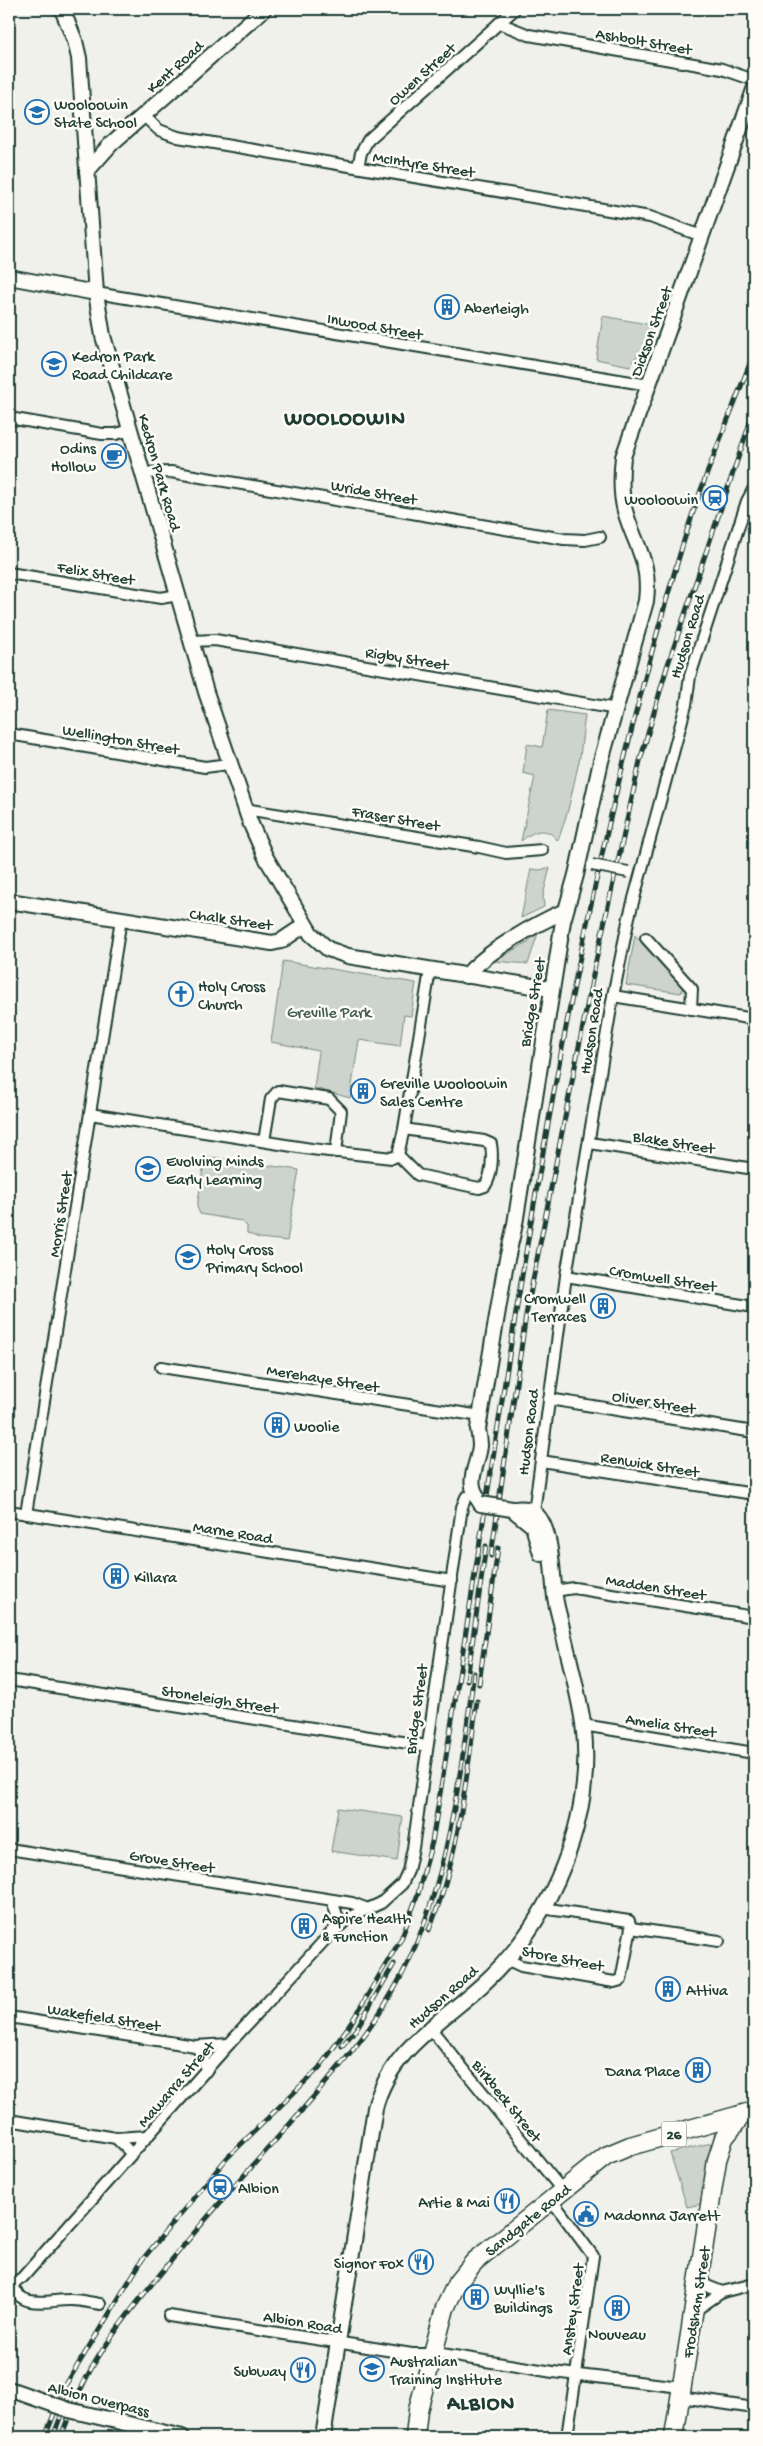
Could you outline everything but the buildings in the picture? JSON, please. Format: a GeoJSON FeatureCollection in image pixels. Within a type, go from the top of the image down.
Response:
{"type":"FeatureCollection","features":[{"type":"Feature","properties":{"kind":"highway","name":"Sandgate Road"},"geometry":{"type":"LineString","coordinates":[[415,2437],[418,2410],[448,2299],[462,2275],[482,2255],[597,2162],[615,2152],[748,2113]]}},
{"type":"Feature","properties":{"kind":"highway","name":"Frodsham Street"},"geometry":{"type":"LineString","coordinates":[[674,2437],[718,2152],[724,2138],[748,2113]]}},
{"type":"Feature","properties":{"kind":"main road","name":"Kedron Park Road"},"geometry":{"type":"LineString","coordinates":[[62,9],[78,50],[96,293],[103,336],[229,764],[265,856],[305,925]]}},
{"type":"Feature","properties":{"kind":"main road","name":"Kent Road"},"geometry":{"type":"LineString","coordinates":[[87,171],[108,147],[264,9]]}},
{"type":"Feature","properties":{"kind":"main road","name":"Dickson Street"},"geometry":{"type":"LineString","coordinates":[[648,587],[643,556],[624,508],[621,481],[625,449],[754,90]]}},
{"type":"Feature","properties":{"kind":"main road"},"geometry":{"type":"LineString","coordinates":[[9,277],[96,293]]}},
{"type":"Feature","properties":{"kind":"main road","name":"Bridge Street"},"geometry":{"type":"LineString","coordinates":[[482,1504],[474,1492],[472,1484],[480,1446],[480,1423],[505,1268],[515,1224],[551,989],[565,911],[585,863],[601,761],[644,613],[648,587]]}},
{"type":"Feature","properties":{"kind":"main road","name":"Chalk Street"},"geometry":{"type":"LineString","coordinates":[[9,901],[272,943],[281,941],[305,925]]}},
{"type":"Feature","properties":{"kind":"main road"},"geometry":{"type":"LineString","coordinates":[[466,976],[478,962],[543,922],[565,911]]}},
{"type":"Feature","properties":{"kind":"main road"},"geometry":{"type":"LineString","coordinates":[[305,925],[321,944],[338,954],[551,989]]}},
{"type":"Feature","properties":{"kind":"main road","name":"Bridge Street"},"geometry":{"type":"LineString","coordinates":[[466,1497],[463,1488],[467,1461],[471,1444],[480,1423]]}},
{"type":"Feature","properties":{"kind":"main road"},"geometry":{"type":"LineString","coordinates":[[466,1497],[472,1504],[512,1509],[523,1508],[531,1516]]}},
{"type":"Feature","properties":{"kind":"main road","name":"Hudson Road"},"geometry":{"type":"LineString","coordinates":[[323,2437],[378,2097],[392,2067],[431,2029],[483,1984],[506,1959],[542,1908],[570,1847],[578,1819],[583,1782],[583,1725],[554,1591],[552,1563],[545,1528],[531,1516]]}},
{"type":"Feature","properties":{"kind":"main road","name":"Albion Overpass"},"geometry":{"type":"LineString","coordinates":[[9,2389],[62,2408],[182,2437]]}},
{"type":"Feature","properties":{"kind":"street","name":"Owen Street"},"geometry":{"type":"LineString","coordinates":[[358,167],[361,153],[368,140],[515,9]]}},
{"type":"Feature","properties":{"kind":"street","name":"Ashbolt Street"},"geometry":{"type":"LineString","coordinates":[[499,23],[529,35],[722,69],[754,80]]}},
{"type":"Feature","properties":{"kind":"street","name":"McIntyre Street"},"geometry":{"type":"LineString","coordinates":[[144,116],[159,130],[178,137],[650,218],[702,236]]}},
{"type":"Feature","properties":{"kind":"street","name":"Inwood Street"},"geometry":{"type":"LineString","coordinates":[[96,293],[649,385]]}},
{"type":"Feature","properties":{"kind":"street"},"geometry":{"type":"LineString","coordinates":[[9,418],[102,434],[116,434],[131,430]]}},
{"type":"Feature","properties":{"kind":"street","name":"Wride Street"},"geometry":{"type":"LineString","coordinates":[[143,473],[171,472],[560,538],[585,540],[600,537]]}},
{"type":"Feature","properties":{"kind":"street","name":"Hudson Road"},"geometry":{"type":"LineString","coordinates":[[531,1516],[541,1461],[566,1276],[613,996],[629,917],[686,705],[690,676],[747,501],[754,488]]}},
{"type":"Feature","properties":{"kind":"street","name":"Felix Street"},"geometry":{"type":"LineString","coordinates":[[9,573],[161,598],[178,595]]}},
{"type":"Feature","properties":{"kind":"street","name":"Rigby Street"},"geometry":{"type":"LineString","coordinates":[[192,641],[215,640],[617,709]]}},
{"type":"Feature","properties":{"kind":"street","name":"Wellington Street"},"geometry":{"type":"LineString","coordinates":[[9,734],[205,768],[229,764]]}},
{"type":"Feature","properties":{"kind":"street","name":"Fraser Street"},"geometry":{"type":"LineString","coordinates":[[245,809],[506,853],[542,850]]}},
{"type":"Feature","properties":{"kind":"street"},"geometry":{"type":"LineString","coordinates":[[585,863],[641,875]]}},
{"type":"Feature","properties":{"kind":"street","name":"Morris Street"},"geometry":{"type":"LineString","coordinates":[[26,1514],[121,919]]}},
{"type":"Feature","properties":{"kind":"street"},"geometry":{"type":"LineString","coordinates":[[646,938],[692,989],[691,1008]]}},
{"type":"Feature","properties":{"kind":"street"},"geometry":{"type":"LineString","coordinates":[[398,1155],[430,970]]}},
{"type":"Feature","properties":{"kind":"street"},"geometry":{"type":"LineString","coordinates":[[613,996],[754,1019]]}},
{"type":"Feature","properties":{"kind":"street"},"geometry":{"type":"LineString","coordinates":[[264,1141],[271,1098],[278,1091],[329,1099],[341,1111],[336,1152]]}},
{"type":"Feature","properties":{"kind":"street"},"geometry":{"type":"LineString","coordinates":[[90,1114],[384,1159],[398,1155]]}},
{"type":"Feature","properties":{"kind":"street"},"geometry":{"type":"LineString","coordinates":[[398,1155],[418,1175],[479,1188],[485,1186],[488,1182],[492,1152],[491,1144],[484,1140],[404,1129]]}},
{"type":"Feature","properties":{"kind":"street","name":"Blake Street"},"geometry":{"type":"LineString","coordinates":[[590,1142],[754,1168]]}},
{"type":"Feature","properties":{"kind":"street","name":"Cromwell Street"},"geometry":{"type":"LineString","coordinates":[[566,1276],[754,1307]]}},
{"type":"Feature","properties":{"kind":"street","name":"Merehaye Street"},"geometry":{"type":"LineString","coordinates":[[161,1367],[480,1423]]}},
{"type":"Feature","properties":{"kind":"street","name":"Oliver Street"},"geometry":{"type":"LineString","coordinates":[[549,1399],[754,1432]]}},
{"type":"Feature","properties":{"kind":"street","name":"Renwick Street"},"geometry":{"type":"LineString","coordinates":[[541,1461],[754,1494]]}},
{"type":"Feature","properties":{"kind":"street","name":"Bridge Street"},"geometry":{"type":"LineString","coordinates":[[368,1909],[392,1894],[402,1884],[408,1871],[462,1507],[466,1497]]}},
{"type":"Feature","properties":{"kind":"street","name":"Marne Road"},"geometry":{"type":"LineString","coordinates":[[9,1511],[452,1581]]}},
{"type":"Feature","properties":{"kind":"street","name":"Madden Street"},"geometry":{"type":"LineString","coordinates":[[554,1591],[574,1588],[754,1617]]}},
{"type":"Feature","properties":{"kind":"street","name":"Stoneleigh Street"},"geometry":{"type":"LineString","coordinates":[[9,1680],[427,1746]]}},
{"type":"Feature","properties":{"kind":"street","name":"Amelia Street"},"geometry":{"type":"LineString","coordinates":[[583,1725],[754,1753]]}},
{"type":"Feature","properties":{"kind":"street","name":"Grove Street"},"geometry":{"type":"LineString","coordinates":[[9,1850],[352,1903],[368,1909]]}},
{"type":"Feature","properties":{"kind":"street"},"geometry":{"type":"LineString","coordinates":[[332,1900],[340,1925]]}},
{"type":"Feature","properties":{"kind":"street"},"geometry":{"type":"LineString","coordinates":[[542,1908],[626,1920],[630,1922],[631,1928],[719,1941]]}},
{"type":"Feature","properties":{"kind":"street","name":"Mawarra Street"},"geometry":{"type":"LineString","coordinates":[[11,2285],[24,2277],[229,2044],[340,1925],[368,1909]]}},
{"type":"Feature","properties":{"kind":"street","name":"Store Street"},"geometry":{"type":"LineString","coordinates":[[506,1959],[521,1966],[618,1982],[624,1974],[631,1928]]}},
{"type":"Feature","properties":{"kind":"street","name":"Wakefield Street"},"geometry":{"type":"LineString","coordinates":[[9,2017],[195,2046],[229,2044]]}},
{"type":"Feature","properties":{"kind":"street","name":"Birkbeck Street"},"geometry":{"type":"LineString","coordinates":[[431,2029],[556,2194]]}},
{"type":"Feature","properties":{"kind":"street"},"geometry":{"type":"LineString","coordinates":[[195,2046],[203,2055],[206,2070]]}},
{"type":"Feature","properties":{"kind":"street"},"geometry":{"type":"LineString","coordinates":[[9,2120],[116,2138],[148,2136]]}},
{"type":"Feature","properties":{"kind":"street"},"geometry":{"type":"LineString","coordinates":[[116,2138],[132,2154]]}},
{"type":"Feature","properties":{"kind":"street","name":"Anstey Street"},"geometry":{"type":"LineString","coordinates":[[556,2194],[594,2256],[568,2437]]}},
{"type":"Feature","properties":{"kind":"street"},"geometry":{"type":"LineString","coordinates":[[698,2276],[707,2286],[722,2292]]}},
{"type":"Feature","properties":{"kind":"street"},"geometry":{"type":"LineString","coordinates":[[692,2312],[722,2292],[754,2284]]}},
{"type":"Feature","properties":{"kind":"street"},"geometry":{"type":"LineString","coordinates":[[11,2285],[16,2295],[23,2299]]}},
{"type":"Feature","properties":{"kind":"street"},"geometry":{"type":"LineString","coordinates":[[9,2298],[48,2303],[72,2300],[100,2304]]}},
{"type":"Feature","properties":{"kind":"street","name":"Albion Road"},"geometry":{"type":"LineString","coordinates":[[169,2316],[412,2354],[446,2354],[577,2374],[681,2392],[754,2408]]}},
{"type":"Feature","properties":{"kind":"green space"},"geometry":{"type":"Polygon","coordinates":[[[603,316],[652,325],[645,345],[630,366],[596,359],[603,316]]]}},
{"type":"Feature","properties":{"kind":"green space"},"geometry":{"type":"Polygon","coordinates":[[[548,710],[585,715],[580,757],[568,810],[559,838],[557,840],[548,832],[539,831],[521,841],[535,776],[523,773],[527,744],[542,747],[548,710]]]}},
{"type":"Feature","properties":{"kind":"green space"},"geometry":{"type":"Polygon","coordinates":[[[550,867],[543,896],[544,907],[521,918],[531,869],[540,870],[550,867]]]}},
{"type":"Feature","properties":{"kind":"green space"},"geometry":{"type":"Polygon","coordinates":[[[539,930],[528,964],[494,961],[528,942],[539,930]]]}},
{"type":"Feature","properties":{"kind":"green space"},"geometry":{"type":"Polygon","coordinates":[[[635,935],[683,987],[681,993],[626,985],[635,935]]]}},
{"type":"Feature","properties":{"kind":"green space","name":"Greville Park"},"geometry":{"type":"Polygon","coordinates":[[[283,961],[416,983],[411,1016],[404,1015],[400,1046],[359,1040],[350,1098],[314,1088],[319,1051],[271,1042],[283,961]]]}},
{"type":"Feature","properties":{"kind":"green space"},"geometry":{"type":"Polygon","coordinates":[[[205,1156],[299,1170],[287,1241],[259,1238],[247,1233],[247,1226],[241,1221],[200,1214],[197,1207],[205,1156]]]}},
{"type":"Feature","properties":{"kind":"green space"},"geometry":{"type":"Polygon","coordinates":[[[338,1808],[403,1817],[397,1861],[331,1851],[338,1808]]]}},
{"type":"Feature","properties":{"kind":"green space"},"geometry":{"type":"Polygon","coordinates":[[[711,2143],[701,2204],[687,2207],[670,2153],[711,2143]]]}},
{"type":"Feature","properties":{"kind":"railway"},"geometry":{"type":"LineString","coordinates":[[45,2437],[65,2386],[142,2260],[227,2158],[319,2068],[351,2023],[401,1939],[418,1894],[432,1842],[536,1190],[599,866],[638,706],[682,547],[707,474],[754,353]]}},
{"type":"Feature","properties":{"kind":"railway"},"geometry":{"type":"LineString","coordinates":[[491,1556],[526,1315],[595,965],[640,761],[667,667],[754,411]]}},
{"type":"Feature","properties":{"kind":"railway"},"geometry":{"type":"LineString","coordinates":[[467,1680],[486,1546]]}},
{"type":"Feature","properties":{"kind":"railway"},"geometry":{"type":"LineString","coordinates":[[479,1684],[498,1548]]}},
{"type":"Feature","properties":{"kind":"railway"},"geometry":{"type":"LineString","coordinates":[[61,2437],[89,2373],[110,2338],[147,2290],[226,2195],[344,2061],[370,2027],[393,1991],[411,1955],[439,1877],[456,1795],[474,1673]]}},
{"type":"Feature","properties":{"kind":"railway"},"geometry":{"type":"LineString","coordinates":[[429,1930],[448,1874],[454,1846],[465,1788],[477,1701]]}},
{"type":"Feature","properties":{"kind":"railway"},"geometry":{"type":"LineString","coordinates":[[342,2046],[357,2028],[394,1964]]}},
{"type":"Feature","properties":{"kind":"railway"},"geometry":{"type":"LineString","coordinates":[[53,2437],[71,2390]]}},
{"type":"Feature","properties":{"kind":"place","name":"Wooloowin State School"},"geometry":{"type":"Point","coordinates":[37,112]}},
{"type":"Feature","properties":{"kind":"place","name":"Aberleigh"},"geometry":{"type":"Point","coordinates":[447,307]}},
{"type":"Feature","properties":{"kind":"place","name":"Kedron Park Road Childcare"},"geometry":{"type":"Point","coordinates":[54,364]}},
{"type":"Feature","properties":{"kind":"place","name":"Odins Hollow"},"geometry":{"type":"Point","coordinates":[114,456]}},
{"type":"Feature","properties":{"kind":"place","name":"Wooloowin"},"geometry":{"type":"Point","coordinates":[715,498]}},
{"type":"Feature","properties":{"kind":"place","name":"Holy Cross Church"},"geometry":{"type":"Point","coordinates":[181,994]}},
{"type":"Feature","properties":{"kind":"place","name":"Greville Wooloowin Sales Centre"},"geometry":{"type":"Point","coordinates":[363,1091]}},
{"type":"Feature","properties":{"kind":"place","name":"Evolving Minds Early Learning"},"geometry":{"type":"Point","coordinates":[148,1169]}},
{"type":"Feature","properties":{"kind":"place","name":"Holy Cross Primary School"},"geometry":{"type":"Point","coordinates":[188,1257]}},
{"type":"Feature","properties":{"kind":"place","name":"Cromwell Terraces"},"geometry":{"type":"Point","coordinates":[603,1306]}},
{"type":"Feature","properties":{"kind":"place","name":"Woolie"},"geometry":{"type":"Point","coordinates":[277,1425]}},
{"type":"Feature","properties":{"kind":"place","name":"Killara"},"geometry":{"type":"Point","coordinates":[116,1576]}},
{"type":"Feature","properties":{"kind":"place","name":"Aspire Health & Function"},"geometry":{"type":"Point","coordinates":[304,1926]}},
{"type":"Feature","properties":{"kind":"place","name":"Attiva"},"geometry":{"type":"Point","coordinates":[668,1989]}},
{"type":"Feature","properties":{"kind":"place","name":"Dana Place"},"geometry":{"type":"Point","coordinates":[698,2070]}},
{"type":"Feature","properties":{"kind":"place","name":"Albion"},"geometry":{"type":"Point","coordinates":[220,2187]}},
{"type":"Feature","properties":{"kind":"place","name":"Artie & Mai"},"geometry":{"type":"Point","coordinates":[507,2201]}},
{"type":"Feature","properties":{"kind":"place","name":"Madonna Jarrett"},"geometry":{"type":"Point","coordinates":[586,2214]}},
{"type":"Feature","properties":{"kind":"place","name":"Signor Fox"},"geometry":{"type":"Point","coordinates":[421,2262]}},
{"type":"Feature","properties":{"kind":"place","name":"Wyllie's Buildings"},"geometry":{"type":"Point","coordinates":[476,2297]}},
{"type":"Feature","properties":{"kind":"place","name":"Nouveau"},"geometry":{"type":"Point","coordinates":[617,2308]}},
{"type":"Feature","properties":{"kind":"place","name":"Australian Training Institute"},"geometry":{"type":"Point","coordinates":[372,2369]}},
{"type":"Feature","properties":{"kind":"place","name":"Subway"},"geometry":{"type":"Point","coordinates":[303,2370]}},
{"type":"Feature","properties":{"kind":"district","name":"WOOLOOWIN"},"geometry":{"type":"Point","coordinates":[345,417]}},
{"type":"Feature","properties":{"kind":"district","name":"ALBION"},"geometry":{"type":"Point","coordinates":[481,2402]}}]}
